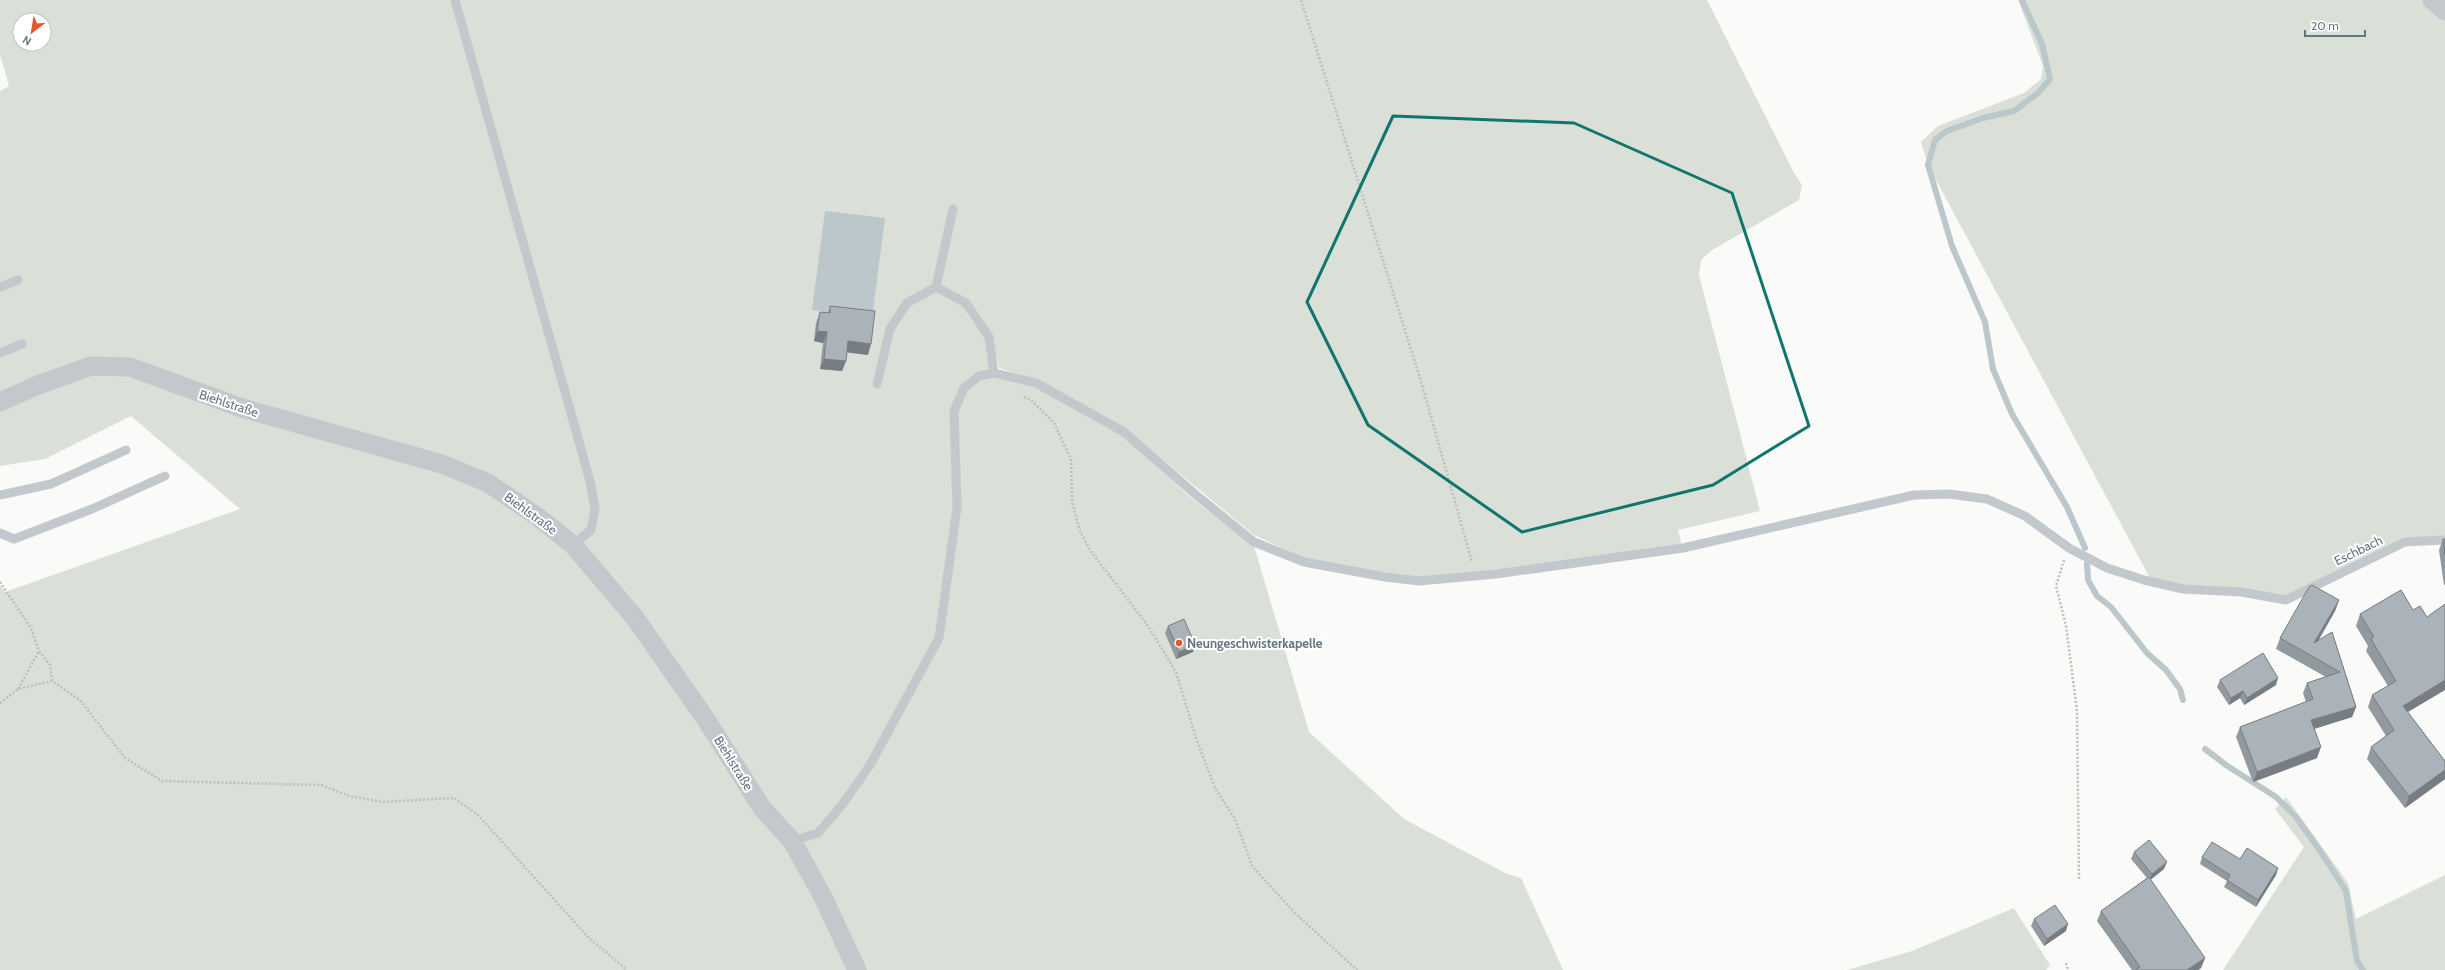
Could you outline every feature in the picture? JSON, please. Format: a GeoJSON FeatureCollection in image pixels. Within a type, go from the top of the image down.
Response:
{"type":"FeatureCollection","features":[{"type":"Feature","properties":{"kind":"street"},"geometry":{"type":"LineString","coordinates":[[2432,0],[2445,11]]}},
{"type":"Feature","properties":{"kind":"street","name":"Biehlstraße"},"geometry":{"type":"LineString","coordinates":[[0,402],[38,385],[91,366],[130,367],[242,408],[442,464],[488,483],[538,517],[573,545],[635,618],[705,718],[762,808],[792,842],[822,895],[857,970]]}},
{"type":"Feature","properties":{"kind":"lane"},"geometry":{"type":"LineString","coordinates":[[455,0],[590,481],[595,509],[591,530],[573,545]]}},
{"type":"Feature","properties":{"kind":"lane"},"geometry":{"type":"LineString","coordinates":[[936,287],[953,209]]}},
{"type":"Feature","properties":{"kind":"lane"},"geometry":{"type":"LineString","coordinates":[[0,287],[18,280]]}},
{"type":"Feature","properties":{"kind":"lane"},"geometry":{"type":"LineString","coordinates":[[936,287],[966,303],[989,338],[994,373]]}},
{"type":"Feature","properties":{"kind":"lane"},"geometry":{"type":"LineString","coordinates":[[877,384],[890,329],[907,302],[936,287]]}},
{"type":"Feature","properties":{"kind":"lane"},"geometry":{"type":"LineString","coordinates":[[0,353],[22,344]]}},
{"type":"Feature","properties":{"kind":"lane"},"geometry":{"type":"LineString","coordinates":[[792,842],[818,833],[842,805],[870,765],[939,638],[958,507],[954,411],[964,388],[979,376],[994,373],[1036,383],[1124,432],[1195,494],[1254,542],[1304,562],[1354,573],[1419,582],[1496,574],[1683,548],[1914,495],[1949,494],[1987,499],[2025,516],[2070,548]]}},
{"type":"Feature","properties":{"kind":"lane"},"geometry":{"type":"LineString","coordinates":[[0,495],[51,484],[126,450]]}},
{"type":"Feature","properties":{"kind":"lane"},"geometry":{"type":"LineString","coordinates":[[0,533],[14,539],[92,509],[165,476]]}},
{"type":"Feature","properties":{"kind":"lane","name":"Eschbach"},"geometry":{"type":"LineString","coordinates":[[2070,548],[2106,568],[2152,582],[2183,589],[2241,592],[2286,600],[2405,542],[2445,540]]}},
{"type":"Feature","properties":{"kind":"path"},"geometry":{"type":"LineString","coordinates":[[1301,0],[1417,370],[1476,575]]}},
{"type":"Feature","properties":{"kind":"path"},"geometry":{"type":"LineString","coordinates":[[1018,394],[1031,400],[1054,423],[1072,459],[1072,502],[1080,531],[1090,550],[1148,626],[1176,672],[1196,738],[1215,788],[1235,819],[1252,866],[1296,914],[1357,970]]}},
{"type":"Feature","properties":{"kind":"path"},"geometry":{"type":"LineString","coordinates":[[2070,548],[2059,573],[2056,586],[2066,626],[2077,711],[2079,880]]}},
{"type":"Feature","properties":{"kind":"path"},"geometry":{"type":"LineString","coordinates":[[0,582],[31,628],[39,651],[50,665],[52,681],[80,700],[125,758],[162,781],[321,785],[349,796],[383,802],[454,798],[477,814],[587,936],[627,970]]}},
{"type":"Feature","properties":{"kind":"path"},"geometry":{"type":"LineString","coordinates":[[18,690],[39,651]]}},
{"type":"Feature","properties":{"kind":"path"},"geometry":{"type":"LineString","coordinates":[[0,703],[18,690],[52,681]]}},
{"type":"Feature","properties":{"kind":"path"},"geometry":{"type":"LineString","coordinates":[[2066,963],[2068,970]]}},
{"type":"Feature","properties":{"kind":"highlighted area"},"geometry":{"type":"Polygon","coordinates":[[[1393,116],[1574,123],[1732,193],[1809,426],[1713,485],[1522,532],[1368,425],[1307,302],[1393,116]]]}},
{"type":"Feature","properties":{"kind":"shaded area"},"geometry":{"type":"Polygon","coordinates":[[[0,0],[1707,0],[1794,173],[1802,185],[1799,200],[1712,250],[1701,260],[1699,275],[1760,511],[1678,530],[1682,547],[1418,579],[1306,559],[1254,535],[1126,429],[1037,380],[999,368],[992,337],[992,377],[1035,386],[1123,435],[1190,497],[1254,546],[1309,732],[1404,819],[1507,874],[1521,878],[1563,970],[0,970],[0,585],[5,592],[240,509],[131,416],[45,459],[0,466],[0,91],[9,86],[0,54],[0,0]]]}},
{"type":"Feature","properties":{"kind":"shaded area"},"geometry":{"type":"Polygon","coordinates":[[[2018,0],[2445,0],[2445,538],[2405,540],[2286,597],[2183,588],[2151,580],[1928,165],[1921,142],[1938,126],[2024,93],[2041,79],[2043,66],[2018,0]]]}},
{"type":"Feature","properties":{"kind":"shaded area"},"geometry":{"type":"Polygon","coordinates":[[[825,211],[885,218],[872,318],[812,310],[825,211]]]}},
{"type":"Feature","properties":{"kind":"shaded area"},"geometry":{"type":"Polygon","coordinates":[[[2286,797],[2348,883],[2356,919],[2445,875],[2445,970],[2223,970],[2304,847],[2275,809],[2286,797]]]}},
{"type":"Feature","properties":{"kind":"shaded area"},"geometry":{"type":"Polygon","coordinates":[[[2014,908],[2050,965],[2046,970],[1847,970],[1912,951],[2014,908]]]}},
{"type":"Feature","properties":{"kind":"building"},"geometry":{"type":"Polygon","coordinates":[[[830,306],[875,311],[871,344],[848,341],[846,361],[824,359],[827,332],[817,331],[820,312],[830,313],[830,306]]]}},
{"type":"Feature","properties":{"kind":"building"},"geometry":{"type":"Polygon","coordinates":[[[2443,539],[2445,539],[2445,555],[2443,539]]]}},
{"type":"Feature","properties":{"kind":"building"},"geometry":{"type":"Polygon","coordinates":[[[2312,585],[2339,600],[2314,643],[2332,632],[2356,707],[2311,720],[2321,747],[2257,772],[2240,727],[2313,699],[2307,683],[2340,672],[2280,638],[2309,587],[2312,585]]]}},
{"type":"Feature","properties":{"kind":"building"},"geometry":{"type":"Polygon","coordinates":[[[2401,590],[2413,610],[2420,606],[2427,617],[2445,604],[2445,680],[2403,706],[2445,761],[2445,770],[2409,796],[2371,747],[2394,730],[2372,695],[2396,681],[2371,639],[2374,637],[2360,614],[2401,590]]]}},
{"type":"Feature","properties":{"kind":"building"},"geometry":{"type":"Polygon","coordinates":[[[1184,619],[1195,645],[1179,652],[1168,626],[1184,619]]]}},
{"type":"Feature","properties":{"kind":"building"},"geometry":{"type":"Polygon","coordinates":[[[2263,653],[2278,678],[2247,698],[2243,691],[2231,698],[2220,680],[2263,653]]]}},
{"type":"Feature","properties":{"kind":"building"},"geometry":{"type":"Polygon","coordinates":[[[2149,840],[2167,862],[2152,874],[2134,852],[2149,840]]]}},
{"type":"Feature","properties":{"kind":"building"},"geometry":{"type":"Polygon","coordinates":[[[2212,842],[2240,859],[2247,848],[2278,868],[2258,900],[2227,880],[2230,875],[2202,857],[2212,842]]]}},
{"type":"Feature","properties":{"kind":"building"},"geometry":{"type":"Polygon","coordinates":[[[2149,877],[2205,958],[2187,970],[2135,970],[2140,967],[2101,911],[2149,877]]]}},
{"type":"Feature","properties":{"kind":"building"},"geometry":{"type":"Polygon","coordinates":[[[2055,905],[2068,924],[2047,939],[2034,919],[2055,905]]]}},
{"type":"Feature","properties":{"kind":"waterway"},"geometry":{"type":"LineString","coordinates":[[2022,0],[2042,44],[2050,79],[2038,93],[2014,111],[1983,118],[1947,131],[1935,140],[1928,165],[1952,246],[1985,322],[1993,369],[2012,414],[2067,507],[2085,548]]}},
{"type":"Feature","properties":{"kind":"waterway"},"geometry":{"type":"LineString","coordinates":[[2087,564],[2088,580],[2097,596],[2111,607],[2147,653],[2166,670],[2180,689],[2183,700]]}},
{"type":"Feature","properties":{"kind":"waterway"},"geometry":{"type":"LineString","coordinates":[[2205,749],[2226,765],[2276,797],[2296,817],[2346,891],[2357,961],[2363,970]]}},
{"type":"Feature","properties":{"kind":"place","name":"Neungeschwisterkapelle"},"geometry":{"type":"Point","coordinates":[1179,643]}}]}
